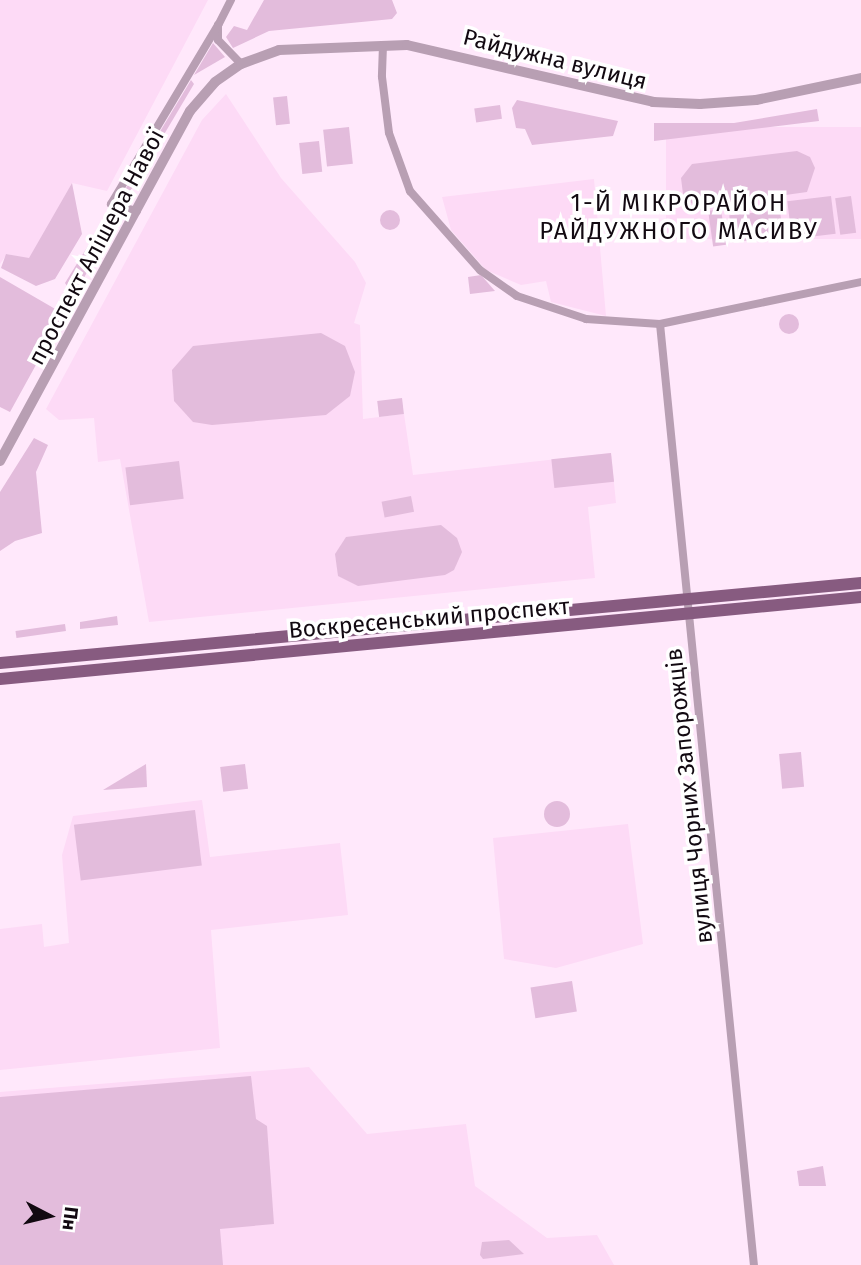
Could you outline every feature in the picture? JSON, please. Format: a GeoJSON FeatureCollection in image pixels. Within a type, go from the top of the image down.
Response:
{"type":"FeatureCollection","features":[{"type":"Feature","properties":{"kind":"main road","name":"Воскресенський проспект"},"geometry":{"type":"LineString","coordinates":[[0,663],[861,583]]}},
{"type":"Feature","properties":{"kind":"main road","name":"Воскресенський проспект"},"geometry":{"type":"LineString","coordinates":[[0,680],[861,597]]}},
{"type":"Feature","properties":{"kind":"street"},"geometry":{"type":"LineString","coordinates":[[137,211],[111,204],[218,25],[230,0]]}},
{"type":"Feature","properties":{"kind":"street"},"geometry":{"type":"LineString","coordinates":[[218,25],[218,40],[241,64]]}},
{"type":"Feature","properties":{"kind":"street"},"geometry":{"type":"LineString","coordinates":[[383,44],[382,77],[389,133],[410,191],[455,245],[517,296],[586,319],[660,324],[861,282]]}},
{"type":"Feature","properties":{"kind":"street","name":"Райдужна вулиця"},"geometry":{"type":"LineString","coordinates":[[241,64],[279,50],[383,44],[444,52],[653,103],[756,100],[861,78]]}},
{"type":"Feature","properties":{"kind":"street","name":"проспект Алішера Навої"},"geometry":{"type":"LineString","coordinates":[[0,461],[190,111],[215,82],[241,64]]}},
{"type":"Feature","properties":{"kind":"street","name":"вулиця Чорних Запорожців"},"geometry":{"type":"LineString","coordinates":[[660,324],[754,1265]]}},
{"type":"Feature","properties":{"kind":"shaded area"},"geometry":{"type":"Polygon","coordinates":[[[0,0],[208,0],[107,191],[72,183],[29,259],[7,254],[0,264],[0,0]]]}},
{"type":"Feature","properties":{"kind":"shaded area"},"geometry":{"type":"Polygon","coordinates":[[[264,0],[392,0],[397,13],[392,19],[269,31],[233,48],[226,37],[234,26],[247,30],[264,0]]]}},
{"type":"Feature","properties":{"kind":"shaded area"},"geometry":{"type":"Polygon","coordinates":[[[213,43],[225,57],[194,75],[213,43]]]}},
{"type":"Feature","properties":{"kind":"shaded area"},"geometry":{"type":"Polygon","coordinates":[[[191,80],[194,84],[128,195],[126,188],[191,80]]]}},
{"type":"Feature","properties":{"kind":"shaded area"},"geometry":{"type":"Polygon","coordinates":[[[226,94],[281,178],[355,262],[366,283],[354,323],[360,325],[363,419],[404,414],[413,475],[611,453],[616,503],[588,507],[595,578],[149,622],[120,459],[98,462],[94,418],[59,420],[46,409],[202,120],[226,94]]]}},
{"type":"Feature","properties":{"kind":"shaded area"},"geometry":{"type":"Polygon","coordinates":[[[287,96],[290,124],[276,125],[273,97],[287,96]]]}},
{"type":"Feature","properties":{"kind":"shaded area"},"geometry":{"type":"Polygon","coordinates":[[[517,100],[618,121],[613,136],[532,145],[525,129],[516,128],[512,108],[517,100]]]}},
{"type":"Feature","properties":{"kind":"shaded area"},"geometry":{"type":"Polygon","coordinates":[[[500,105],[502,119],[476,122],[474,109],[500,105]]]}},
{"type":"Feature","properties":{"kind":"shaded area"},"geometry":{"type":"Polygon","coordinates":[[[817,109],[819,121],[654,141],[654,123],[734,123],[817,109]]]}},
{"type":"Feature","properties":{"kind":"shaded area"},"geometry":{"type":"Polygon","coordinates":[[[349,127],[353,164],[327,167],[323,130],[349,127]]]}},
{"type":"Feature","properties":{"kind":"shaded area"},"geometry":{"type":"Polygon","coordinates":[[[666,127],[861,127],[861,239],[666,239],[666,127]]]}},
{"type":"Feature","properties":{"kind":"shaded area"},"geometry":{"type":"Polygon","coordinates":[[[319,141],[322,172],[302,174],[299,143],[319,141]]]}},
{"type":"Feature","properties":{"kind":"shaded area"},"geometry":{"type":"Polygon","coordinates":[[[797,151],[810,157],[815,168],[807,192],[705,206],[693,205],[683,194],[681,178],[692,164],[797,151]]]}},
{"type":"Feature","properties":{"kind":"shaded area"},"geometry":{"type":"Polygon","coordinates":[[[594,179],[606,316],[551,302],[546,281],[521,285],[486,270],[451,230],[442,197],[594,179]]]}},
{"type":"Feature","properties":{"kind":"shaded area"},"geometry":{"type":"Polygon","coordinates":[[[72,183],[82,234],[55,279],[36,286],[1,268],[6,254],[29,258],[72,183]]]}},
{"type":"Feature","properties":{"kind":"shaded area"},"geometry":{"type":"Polygon","coordinates":[[[831,196],[836,234],[792,239],[787,201],[831,196]]]}},
{"type":"Feature","properties":{"kind":"shaded area"},"geometry":{"type":"Polygon","coordinates":[[[851,196],[856,233],[840,235],[835,198],[851,196]]]}},
{"type":"Feature","properties":{"kind":"shaded area"},"geometry":{"type":"Polygon","coordinates":[[[115,209],[118,216],[10,412],[0,407],[0,277],[57,310],[71,292],[65,283],[110,210],[115,209]]]}},
{"type":"Feature","properties":{"kind":"shaded area"},"geometry":{"type":"Polygon","coordinates":[[[721,209],[726,245],[713,246],[708,211],[721,209]]]}},
{"type":"Feature","properties":{"kind":"shaded area"},"geometry":{"type":"Polygon","coordinates":[[[390,210],[397,213],[400,220],[397,227],[390,230],[383,227],[380,220],[383,213],[390,210]]]}},
{"type":"Feature","properties":{"kind":"shaded area"},"geometry":{"type":"Polygon","coordinates":[[[780,210],[783,237],[732,242],[729,215],[780,210]]]}},
{"type":"Feature","properties":{"kind":"shaded area"},"geometry":{"type":"Polygon","coordinates":[[[481,275],[495,291],[470,294],[468,277],[481,275]]]}},
{"type":"Feature","properties":{"kind":"shaded area"},"geometry":{"type":"Polygon","coordinates":[[[789,314],[796,317],[799,324],[796,331],[789,334],[782,331],[779,324],[782,317],[789,314]]]}},
{"type":"Feature","properties":{"kind":"shaded area"},"geometry":{"type":"Polygon","coordinates":[[[321,333],[345,346],[355,372],[350,396],[326,415],[212,425],[193,422],[174,401],[172,370],[193,346],[321,333]]]}},
{"type":"Feature","properties":{"kind":"shaded area"},"geometry":{"type":"Polygon","coordinates":[[[402,398],[404,414],[379,417],[377,401],[402,398]]]}},
{"type":"Feature","properties":{"kind":"shaded area"},"geometry":{"type":"Polygon","coordinates":[[[34,438],[48,445],[36,472],[42,533],[15,541],[0,551],[0,492],[34,438]]]}},
{"type":"Feature","properties":{"kind":"shaded area"},"geometry":{"type":"Polygon","coordinates":[[[611,453],[614,482],[554,488],[551,459],[611,453]]]}},
{"type":"Feature","properties":{"kind":"shaded area"},"geometry":{"type":"Polygon","coordinates":[[[179,461],[184,499],[130,505],[125,468],[179,461]]]}},
{"type":"Feature","properties":{"kind":"shaded area"},"geometry":{"type":"Polygon","coordinates":[[[411,496],[414,512],[385,517],[382,502],[411,496]]]}},
{"type":"Feature","properties":{"kind":"shaded area"},"geometry":{"type":"Polygon","coordinates":[[[441,525],[457,538],[462,552],[454,570],[445,575],[358,586],[338,576],[335,554],[346,537],[441,525]]]}},
{"type":"Feature","properties":{"kind":"shaded area"},"geometry":{"type":"Polygon","coordinates":[[[117,616],[118,625],[80,629],[80,622],[117,616]]]}},
{"type":"Feature","properties":{"kind":"shaded area"},"geometry":{"type":"Polygon","coordinates":[[[65,624],[66,631],[16,638],[15,631],[65,624]]]}},
{"type":"Feature","properties":{"kind":"shaded area"},"geometry":{"type":"Polygon","coordinates":[[[801,752],[804,787],[782,789],[779,754],[801,752]]]}},
{"type":"Feature","properties":{"kind":"shaded area"},"geometry":{"type":"Polygon","coordinates":[[[146,764],[147,787],[103,790],[146,764]]]}},
{"type":"Feature","properties":{"kind":"shaded area"},"geometry":{"type":"Polygon","coordinates":[[[245,764],[248,789],[223,792],[220,767],[245,764]]]}},
{"type":"Feature","properties":{"kind":"shaded area"},"geometry":{"type":"Polygon","coordinates":[[[202,800],[210,857],[340,843],[348,915],[211,930],[220,1048],[0,1070],[0,929],[42,924],[44,947],[69,943],[62,855],[73,816],[202,800]]]}},
{"type":"Feature","properties":{"kind":"shaded area"},"geometry":{"type":"Polygon","coordinates":[[[557,801],[566,805],[570,814],[566,823],[557,827],[548,823],[544,814],[548,805],[557,801]]]}},
{"type":"Feature","properties":{"kind":"shaded area"},"geometry":{"type":"Polygon","coordinates":[[[195,810],[202,866],[81,880],[74,825],[195,810]]]}},
{"type":"Feature","properties":{"kind":"shaded area"},"geometry":{"type":"Polygon","coordinates":[[[628,824],[643,944],[556,968],[504,959],[493,838],[628,824]]]}},
{"type":"Feature","properties":{"kind":"shaded area"},"geometry":{"type":"Polygon","coordinates":[[[572,981],[577,1012],[535,1018],[531,988],[572,981]]]}},
{"type":"Feature","properties":{"kind":"shaded area"},"geometry":{"type":"Polygon","coordinates":[[[309,1067],[367,1134],[466,1124],[475,1186],[547,1238],[597,1235],[614,1265],[0,1265],[0,1092],[309,1067]]]}},
{"type":"Feature","properties":{"kind":"shaded area"},"geometry":{"type":"Polygon","coordinates":[[[251,1076],[256,1119],[267,1126],[274,1224],[220,1229],[223,1265],[0,1265],[0,1097],[251,1076]]]}},
{"type":"Feature","properties":{"kind":"shaded area"},"geometry":{"type":"Polygon","coordinates":[[[823,1166],[826,1186],[799,1186],[797,1171],[823,1166]]]}},
{"type":"Feature","properties":{"kind":"shaded area"},"geometry":{"type":"Polygon","coordinates":[[[509,1240],[524,1254],[483,1259],[480,1255],[482,1242],[509,1240]]]}},
{"type":"Feature","properties":{"kind":"district","name":"1-Й МІКРОРАЙОН РАЙДУЖНОГО МАСИВУ"},"geometry":{"type":"Point","coordinates":[679,218]}}]}
